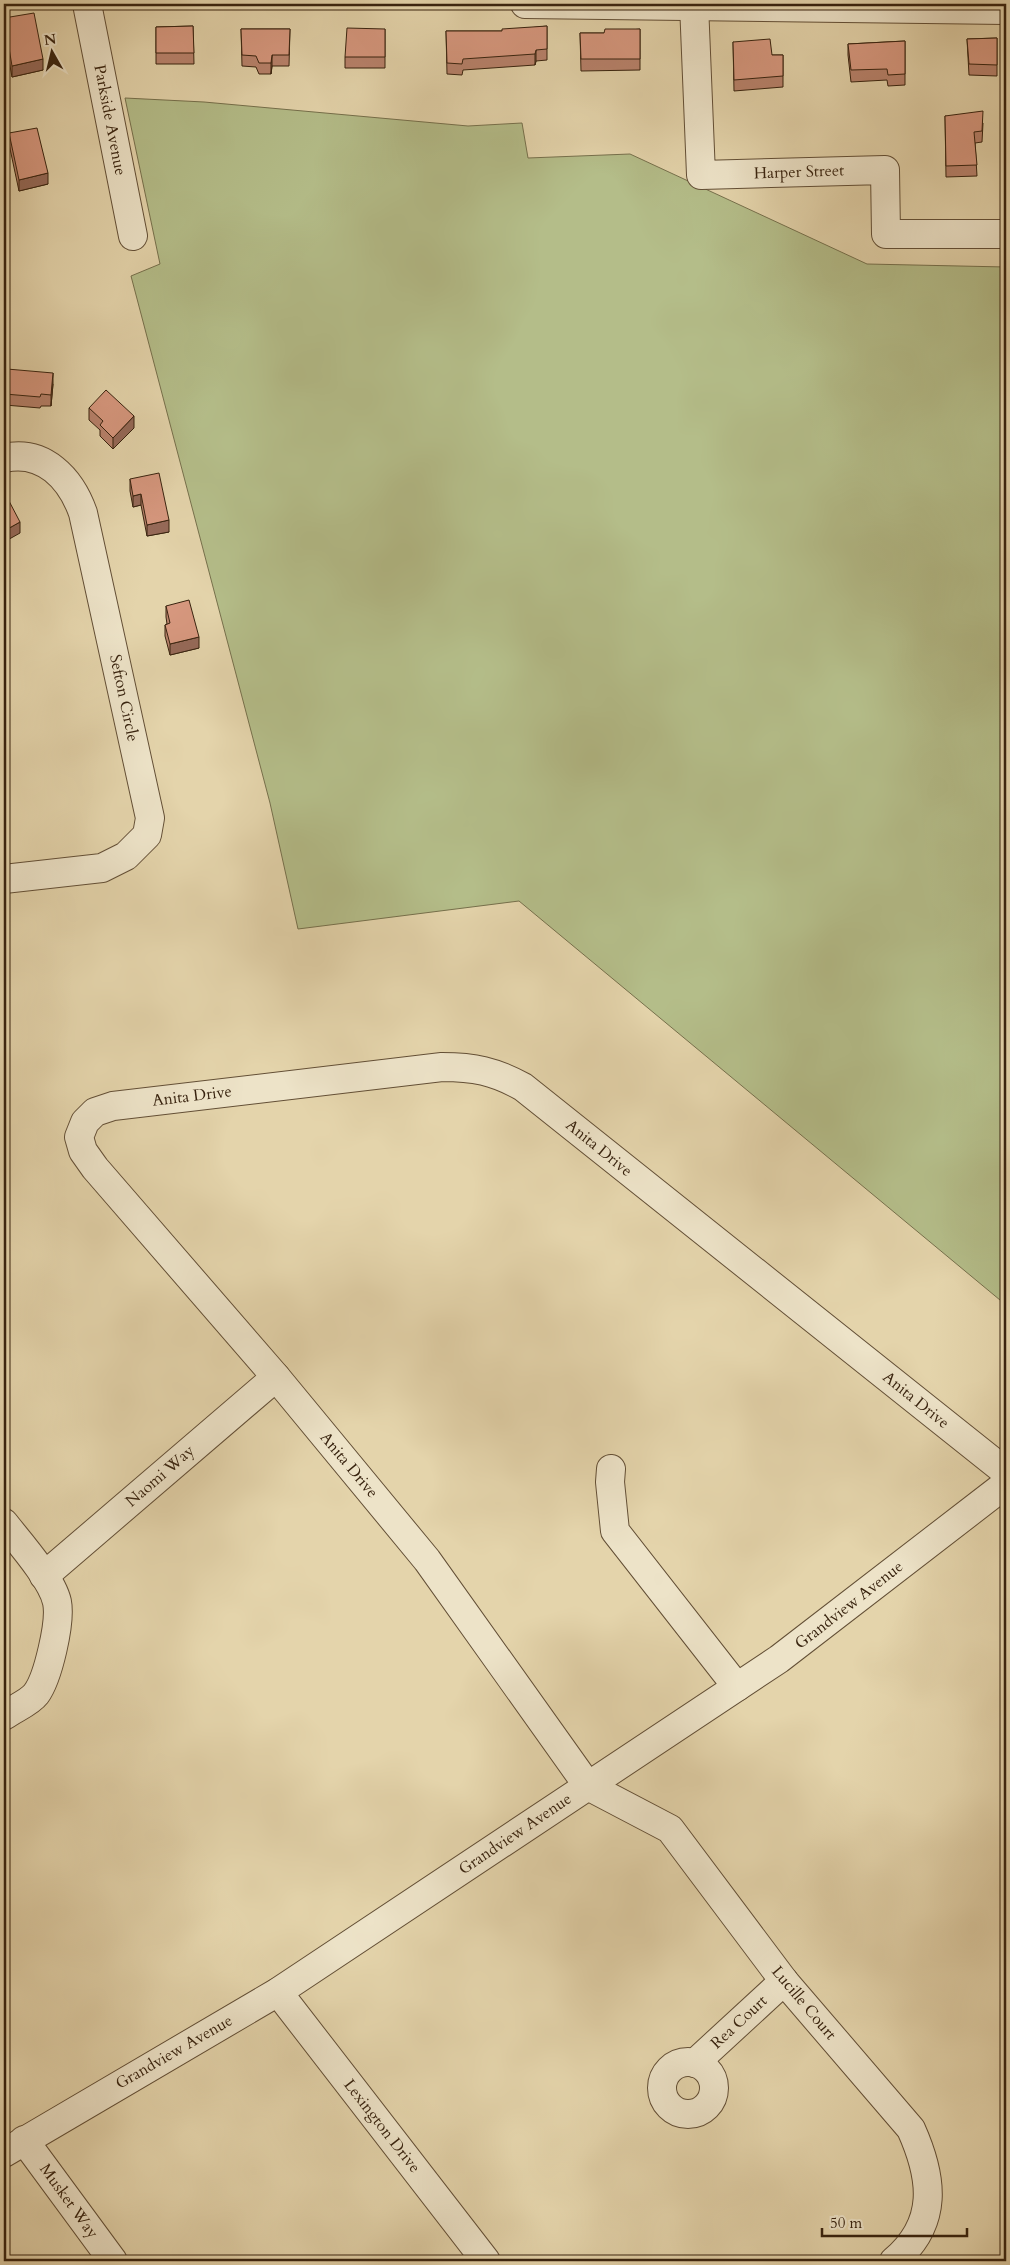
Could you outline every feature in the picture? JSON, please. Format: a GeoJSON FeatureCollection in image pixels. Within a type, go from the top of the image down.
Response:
{"type":"FeatureCollection","features":[{"type":"Feature","properties":{"kind":"street","name":"Parkside Avenue"},"geometry":{"type":"LineString","coordinates":[[87,4],[133,236]]}},
{"type":"Feature","properties":{"kind":"street"},"geometry":{"type":"LineString","coordinates":[[525,4],[1006,10]]}},
{"type":"Feature","properties":{"kind":"street","name":"Harper Street"},"geometry":{"type":"LineString","coordinates":[[694,6],[701,175],[885,170],[886,234],[1006,234]]}},
{"type":"Feature","properties":{"kind":"street","name":"Sefton Circle"},"geometry":{"type":"LineString","coordinates":[[4,458],[29,459],[50,465],[67,481],[78,497],[150,818],[147,836],[126,856],[102,868],[4,879]]}},
{"type":"Feature","properties":{"kind":"street","name":"Anita Drive"},"geometry":{"type":"LineString","coordinates":[[588,1786],[427,1560],[276,1377],[83,1151],[79,1137],[85,1122],[95,1112],[113,1106],[442,1066],[472,1067],[502,1075],[523,1087],[1006,1472]]}},
{"type":"Feature","properties":{"kind":"street","name":"Naomi Way"},"geometry":{"type":"LineString","coordinates":[[44,1576],[276,1377]]}},
{"type":"Feature","properties":{"kind":"street"},"geometry":{"type":"LineString","coordinates":[[611,1469],[610,1482],[615,1531],[737,1687]]}},
{"type":"Feature","properties":{"kind":"street","name":"Grandview Avenue"},"geometry":{"type":"LineString","coordinates":[[14,2147],[278,1992],[779,1659],[1006,1484]]}},
{"type":"Feature","properties":{"kind":"street"},"geometry":{"type":"LineString","coordinates":[[4,1523],[44,1576],[57,1602],[56,1632],[45,1677],[35,1696],[4,1716]]}},
{"type":"Feature","properties":{"kind":"street","name":"Lucille Court"},"geometry":{"type":"LineString","coordinates":[[588,1786],[670,1829],[784,1981],[911,2128],[923,2155],[929,2181],[928,2206],[910,2248],[894,2261]]}},
{"type":"Feature","properties":{"kind":"street","name":"Rea Court"},"geometry":{"type":"LineString","coordinates":[[695,2063],[784,1981]]}},
{"type":"Feature","properties":{"kind":"street","name":"Lexington Drive"},"geometry":{"type":"LineString","coordinates":[[278,1992],[486,2261]]}},
{"type":"Feature","properties":{"kind":"street","name":"Musket Way"},"geometry":{"type":"LineString","coordinates":[[14,2147],[113,2261]]}},
{"type":"Feature","properties":{"kind":"green space"},"geometry":{"type":"Polygon","coordinates":[[[125,98],[204,102],[468,126],[522,123],[528,158],[630,154],[867,264],[1006,267],[1006,1305],[519,901],[298,929],[270,803],[131,276],[160,264],[125,98]]]}},
{"type":"Feature","properties":{"kind":"building"},"geometry":{"type":"Polygon","coordinates":[[[34,13],[43,59],[12,66],[4,18],[34,13]]]}},
{"type":"Feature","properties":{"kind":"building"},"geometry":{"type":"Polygon","coordinates":[[[193,26],[194,53],[156,53],[156,27],[193,26]]]}},
{"type":"Feature","properties":{"kind":"building"},"geometry":{"type":"Polygon","coordinates":[[[547,26],[547,49],[536,50],[535,54],[463,59],[462,64],[447,63],[446,31],[502,31],[502,29],[547,26]]]}},
{"type":"Feature","properties":{"kind":"building"},"geometry":{"type":"Polygon","coordinates":[[[347,28],[385,29],[385,57],[345,57],[347,28]]]}},
{"type":"Feature","properties":{"kind":"building"},"geometry":{"type":"Polygon","coordinates":[[[241,29],[290,29],[289,55],[272,55],[271,63],[259,63],[256,56],[242,55],[241,29]]]}},
{"type":"Feature","properties":{"kind":"building"},"geometry":{"type":"Polygon","coordinates":[[[605,29],[640,29],[640,59],[581,59],[580,33],[604,33],[605,29]]]}},
{"type":"Feature","properties":{"kind":"building"},"geometry":{"type":"Polygon","coordinates":[[[997,38],[997,65],[969,64],[967,39],[997,38]]]}},
{"type":"Feature","properties":{"kind":"building"},"geometry":{"type":"Polygon","coordinates":[[[770,39],[772,55],[783,55],[783,76],[734,80],[733,42],[770,39]]]}},
{"type":"Feature","properties":{"kind":"building"},"geometry":{"type":"Polygon","coordinates":[[[905,41],[905,74],[888,75],[887,69],[851,70],[848,44],[905,41]]]}},
{"type":"Feature","properties":{"kind":"building"},"geometry":{"type":"Polygon","coordinates":[[[983,111],[982,131],[974,132],[977,165],[946,166],[945,116],[983,111]]]}},
{"type":"Feature","properties":{"kind":"building"},"geometry":{"type":"Polygon","coordinates":[[[37,128],[48,173],[19,180],[9,133],[37,128]]]}},
{"type":"Feature","properties":{"kind":"building"},"geometry":{"type":"Polygon","coordinates":[[[7,369],[53,373],[51,395],[41,394],[40,397],[5,394],[7,369]]]}},
{"type":"Feature","properties":{"kind":"building"},"geometry":{"type":"Polygon","coordinates":[[[106,390],[134,416],[113,438],[100,425],[103,421],[89,408],[106,390]]]}},
{"type":"Feature","properties":{"kind":"building"},"geometry":{"type":"Polygon","coordinates":[[[159,473],[169,520],[147,525],[141,494],[133,496],[130,479],[159,473]]]}},
{"type":"Feature","properties":{"kind":"building"},"geometry":{"type":"Polygon","coordinates":[[[9,501],[20,522],[4,531],[4,503],[9,501]]]}},
{"type":"Feature","properties":{"kind":"building"},"geometry":{"type":"Polygon","coordinates":[[[189,600],[199,637],[170,644],[165,625],[170,623],[166,606],[189,600]]]}}]}
